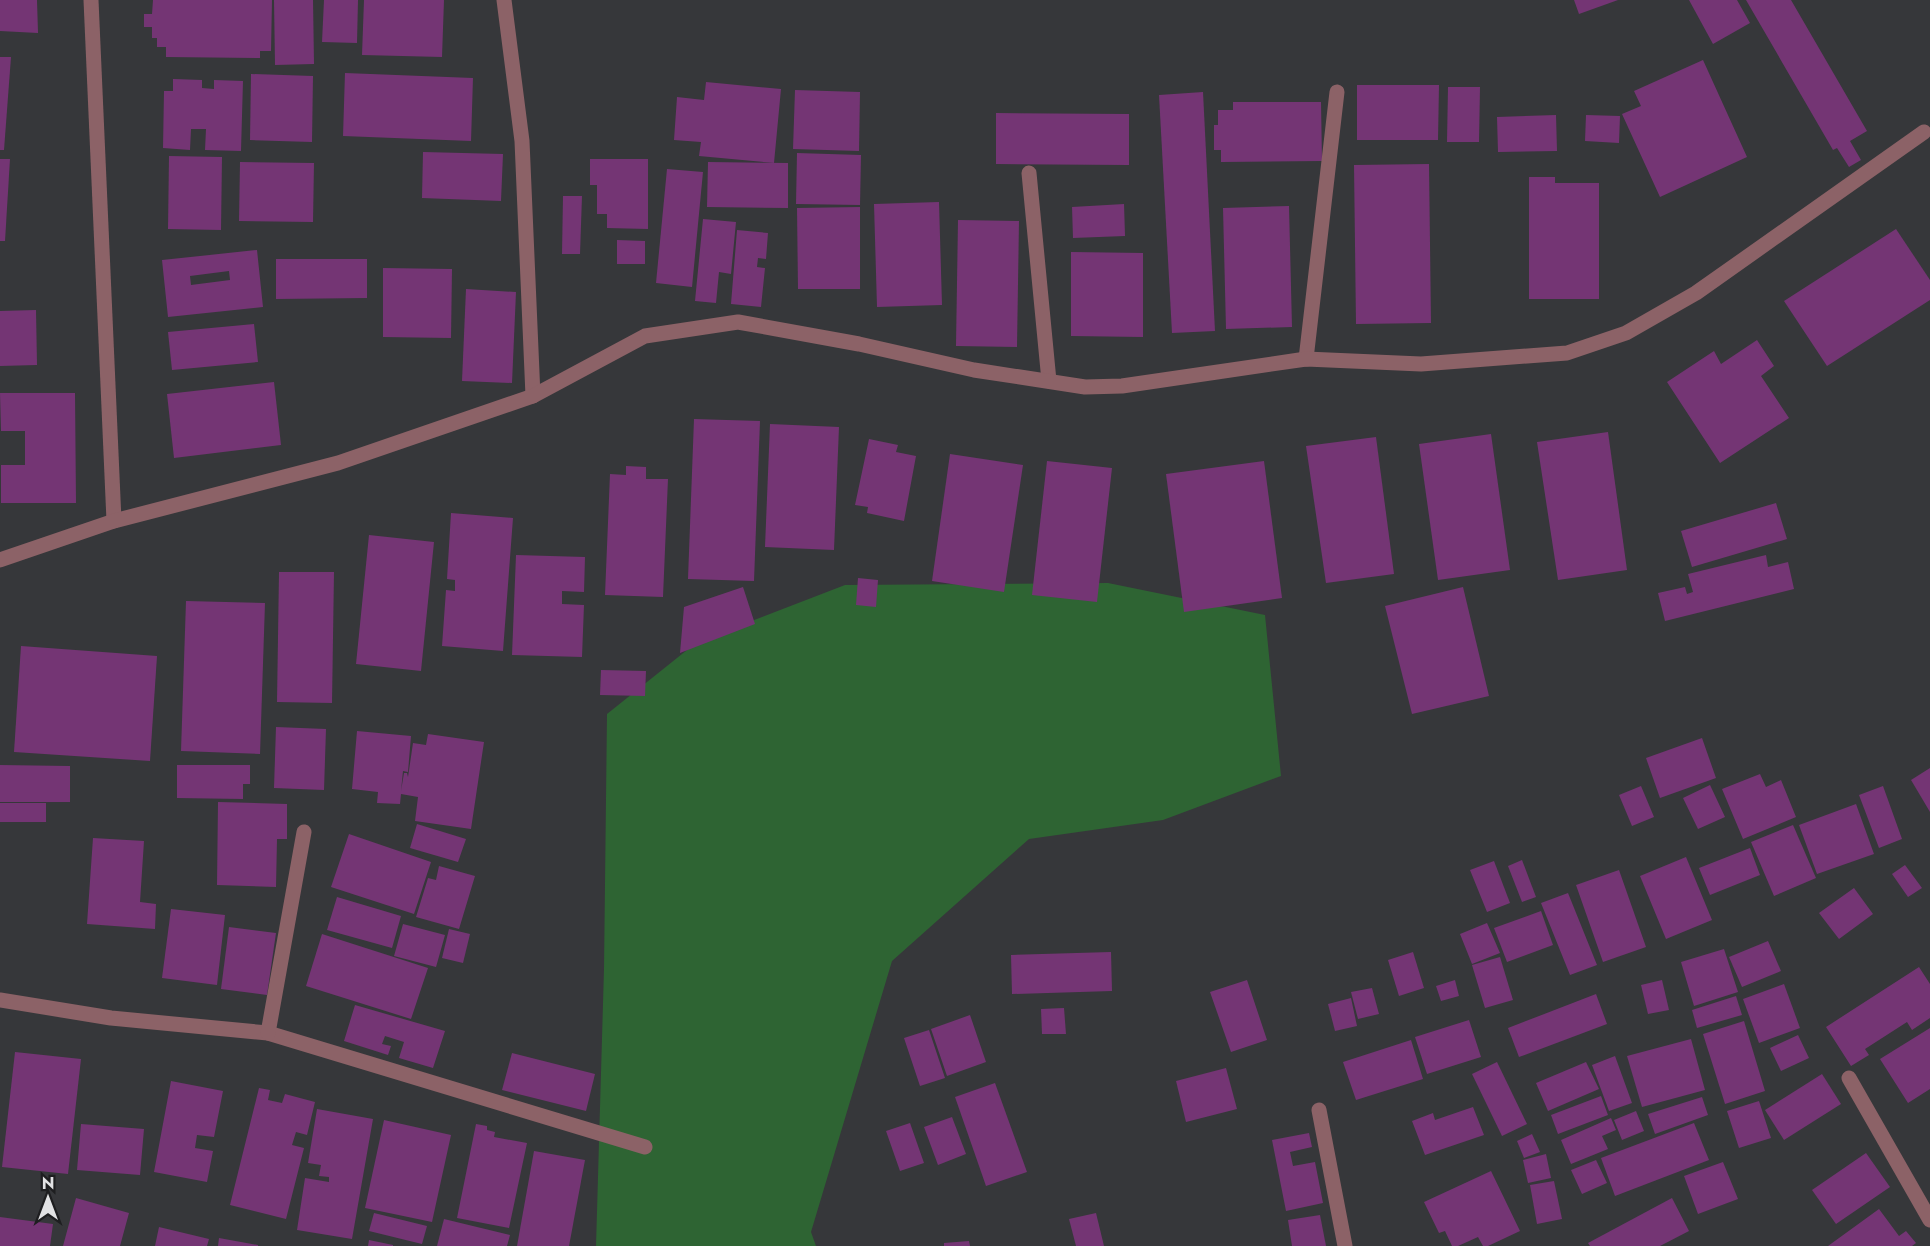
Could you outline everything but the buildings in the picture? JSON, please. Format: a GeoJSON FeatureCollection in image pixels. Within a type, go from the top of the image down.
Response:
{"type":"FeatureCollection","features":[{"type":"Feature","properties":{"kind":"street"},"geometry":{"type":"LineString","coordinates":[[91,0],[114,520]]}},
{"type":"Feature","properties":{"kind":"street"},"geometry":{"type":"LineString","coordinates":[[504,0],[522,141],[533,396]]}},
{"type":"Feature","properties":{"kind":"street"},"geometry":{"type":"LineString","coordinates":[[1306,359],[1337,92]]}},
{"type":"Feature","properties":{"kind":"street"},"geometry":{"type":"LineString","coordinates":[[0,560],[114,520],[338,463],[533,396],[645,336],[738,322],[859,344],[974,370],[1085,387],[1122,386],[1306,359],[1420,364],[1567,352],[1626,333],[1696,293],[1924,132]]}},
{"type":"Feature","properties":{"kind":"street"},"geometry":{"type":"LineString","coordinates":[[1029,172],[1049,381]]}},
{"type":"Feature","properties":{"kind":"street"},"geometry":{"type":"LineString","coordinates":[[268,1033],[304,832]]}},
{"type":"Feature","properties":{"kind":"street"},"geometry":{"type":"LineString","coordinates":[[0,1000],[111,1018],[268,1033],[645,1147]]}},
{"type":"Feature","properties":{"kind":"street"},"geometry":{"type":"LineString","coordinates":[[1849,1078],[1930,1220]]}},
{"type":"Feature","properties":{"kind":"street"},"geometry":{"type":"LineString","coordinates":[[1319,1110],[1346,1246]]}},
{"type":"Feature","properties":{"kind":"green space"},"geometry":{"type":"Polygon","coordinates":[[[1108,583],[1265,615],[1281,776],[1163,820],[1029,839],[892,961],[811,1232],[816,1246],[596,1246],[604,969],[607,714],[697,642],[845,585],[1108,583]]]}}]}
